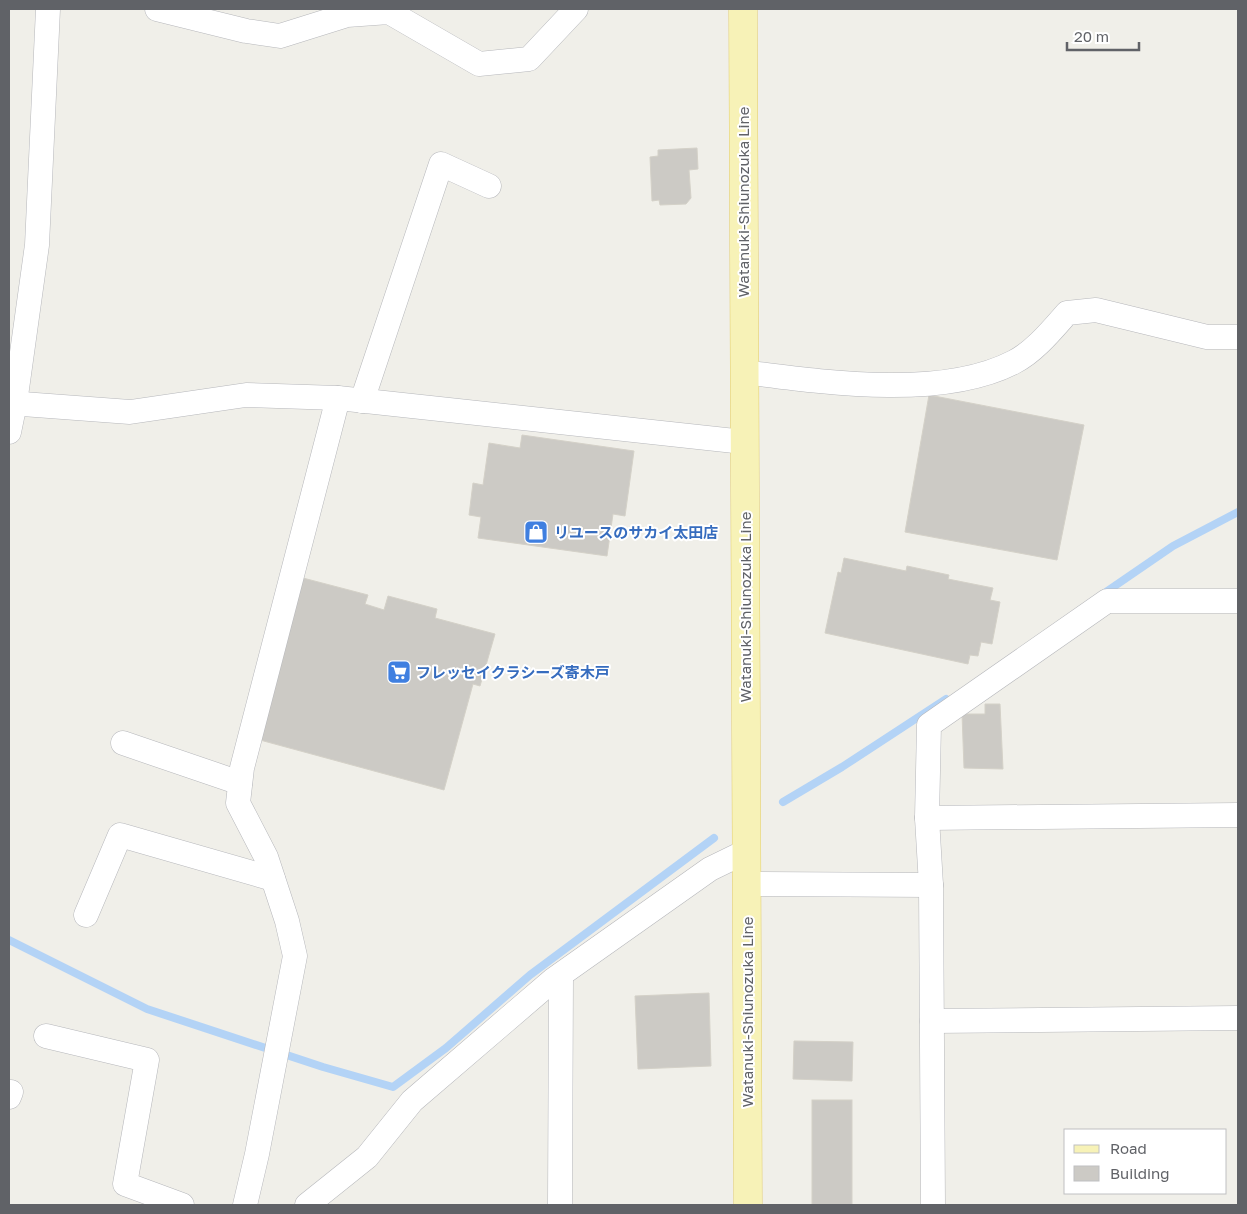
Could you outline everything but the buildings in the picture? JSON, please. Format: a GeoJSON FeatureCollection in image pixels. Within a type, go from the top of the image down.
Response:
{"type":"FeatureCollection","features":[{"type":"Feature","properties":{"kind":"main road","name":"Watanuki-Shiunozuka Line"},"geometry":{"type":"LineString","coordinates":[[743,9],[743,372],[748,1205]]}},
{"type":"Feature","properties":{"kind":"street"},"geometry":{"type":"LineString","coordinates":[[9,432],[37,245],[48,9]]}},
{"type":"Feature","properties":{"kind":"street"},"geometry":{"type":"LineString","coordinates":[[158,9],[246,31],[280,36],[347,15],[389,12],[480,64],[529,59],[576,9]]}},
{"type":"Feature","properties":{"kind":"street"},"geometry":{"type":"LineString","coordinates":[[362,401],[441,164],[489,186]]}},
{"type":"Feature","properties":{"kind":"street"},"geometry":{"type":"LineString","coordinates":[[743,372],[824,382],[896,386],[979,377],[1016,362],[1047,335],[1067,313],[1096,310],[1207,337],[1238,337]]}},
{"type":"Feature","properties":{"kind":"street"},"geometry":{"type":"LineString","coordinates":[[12,403],[130,412],[246,394],[338,398],[744,442]]}},
{"type":"Feature","properties":{"kind":"street"},"geometry":{"type":"LineString","coordinates":[[245,1205],[257,1154],[295,956],[287,921],[266,856],[238,803],[240,783],[244,758],[338,398]]}},
{"type":"Feature","properties":{"kind":"street"},"geometry":{"type":"LineString","coordinates":[[933,1205],[931,885],[927,818],[929,725],[1107,601],[1238,601]]}},
{"type":"Feature","properties":{"kind":"street"},"geometry":{"type":"LineString","coordinates":[[123,743],[240,783]]}},
{"type":"Feature","properties":{"kind":"street"},"geometry":{"type":"LineString","coordinates":[[927,818],[1238,815]]}},
{"type":"Feature","properties":{"kind":"street"},"geometry":{"type":"LineString","coordinates":[[86,915],[120,836],[273,879]]}},
{"type":"Feature","properties":{"kind":"street"},"geometry":{"type":"LineString","coordinates":[[307,1205],[366,1157],[412,1101],[561,975],[710,869],[747,851]]}},
{"type":"Feature","properties":{"kind":"street"},"geometry":{"type":"LineString","coordinates":[[746,884],[931,885]]}},
{"type":"Feature","properties":{"kind":"street"},"geometry":{"type":"LineString","coordinates":[[560,1205],[561,975]]}},
{"type":"Feature","properties":{"kind":"street"},"geometry":{"type":"LineString","coordinates":[[932,1021],[1238,1018]]}},
{"type":"Feature","properties":{"kind":"street"},"geometry":{"type":"LineString","coordinates":[[46,1036],[147,1060],[125,1184],[182,1205]]}},
{"type":"Feature","properties":{"kind":"street"},"geometry":{"type":"LineString","coordinates":[[9,1092],[9,1097]]}},
{"type":"Feature","properties":{"kind":"waterway"},"geometry":{"type":"LineString","coordinates":[[1103,594],[1173,546],[1238,512]]}},
{"type":"Feature","properties":{"kind":"waterway"},"geometry":{"type":"LineString","coordinates":[[783,802],[842,767],[946,699]]}},
{"type":"Feature","properties":{"kind":"waterway"},"geometry":{"type":"LineString","coordinates":[[9,940],[147,1009],[323,1067],[393,1087],[446,1048],[530,975],[714,838]]}},
{"type":"Feature","properties":{"kind":"place","name":"リユースのサカイ太田店"},"geometry":{"type":"Point","coordinates":[536,532]}},
{"type":"Feature","properties":{"kind":"place","name":"フレッセイクラシーズ寄木戸"},"geometry":{"type":"Point","coordinates":[399,672]}}]}
